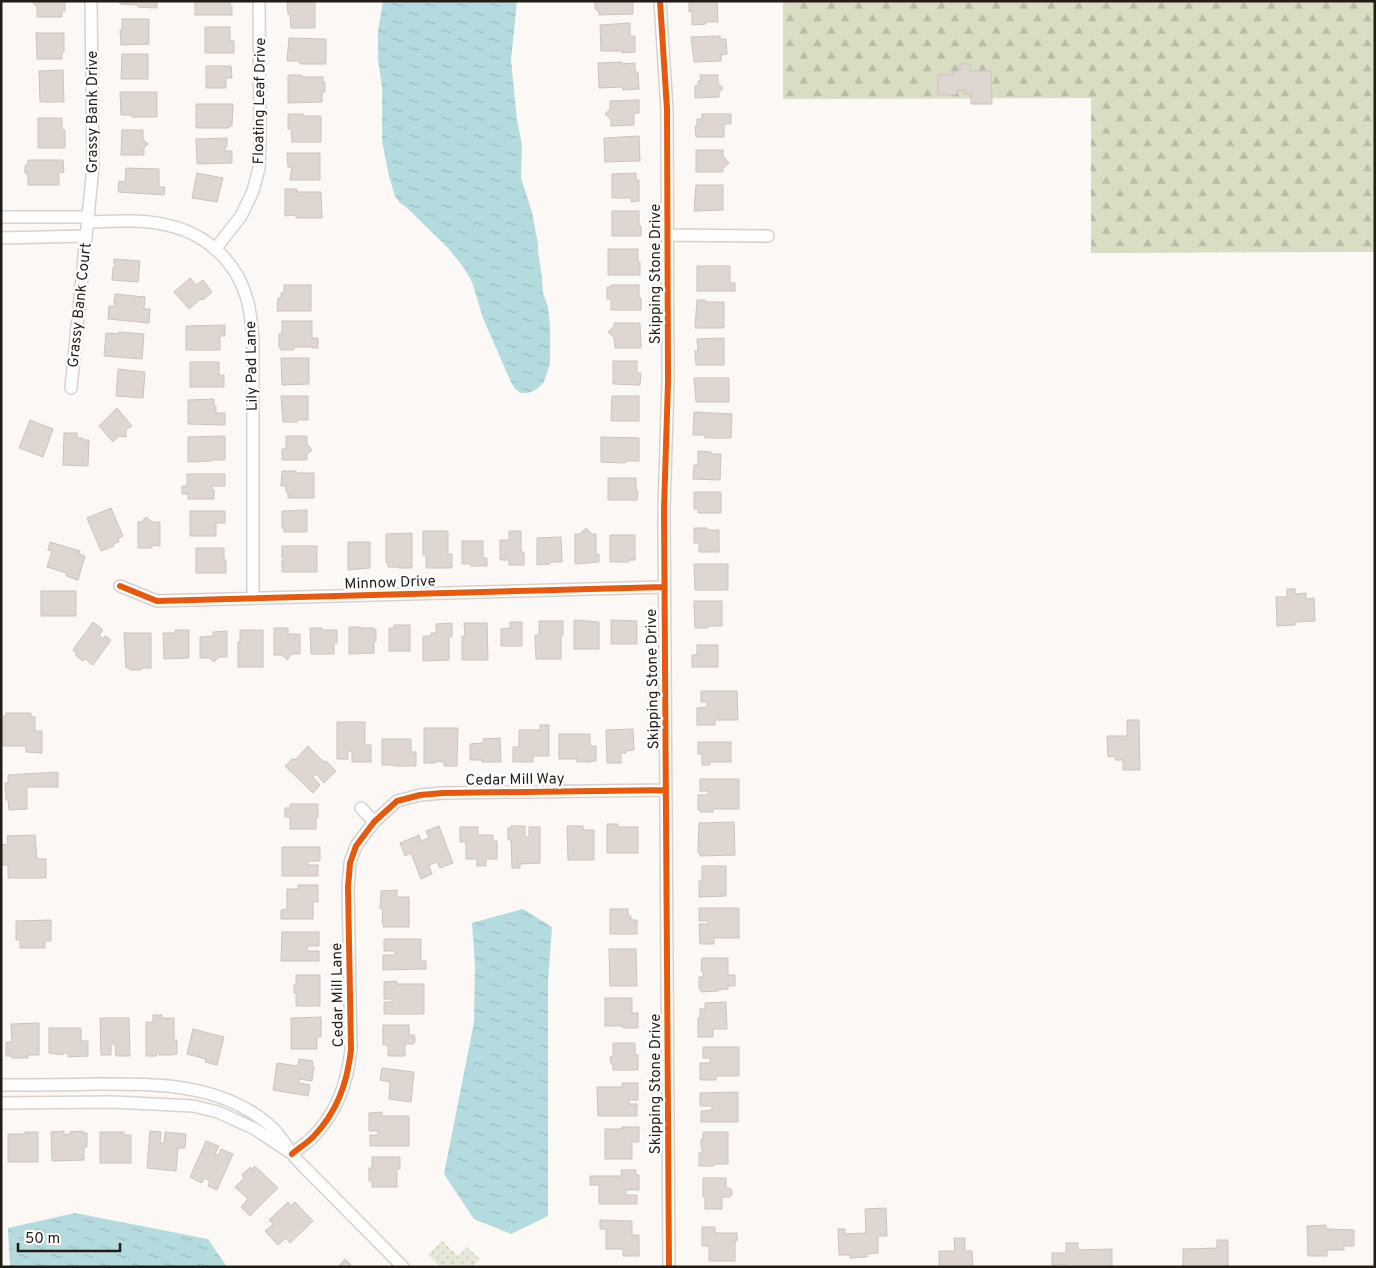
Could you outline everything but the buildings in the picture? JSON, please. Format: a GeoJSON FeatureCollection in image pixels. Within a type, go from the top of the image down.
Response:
{"type":"FeatureCollection","features":[{"type":"Feature","properties":{"kind":"street","name":"Grassy Bank Drive"},"geometry":{"type":"LineString","coordinates":[[88,220],[93,168],[91,1]]}},
{"type":"Feature","properties":{"kind":"street","name":"Floating Leaf Drive"},"geometry":{"type":"LineString","coordinates":[[216,248],[241,216],[253,191],[259,168],[259,1]]}},
{"type":"Feature","properties":{"kind":"street","name":"Skipping Stone Drive"},"geometry":{"type":"LineString","coordinates":[[660,1],[666,109],[667,235],[668,382],[664,509],[664,587],[669,1267]]}},
{"type":"Feature","properties":{"kind":"street","name":"Lily Pad Lane"},"geometry":{"type":"LineString","coordinates":[[1,217],[128,221],[172,226],[194,235],[216,248],[240,280],[247,298],[253,338],[253,598]]}},
{"type":"Feature","properties":{"kind":"street","name":"Grassy Bank Court"},"geometry":{"type":"LineString","coordinates":[[71,388],[88,220]]}},
{"type":"Feature","properties":{"kind":"street"},"geometry":{"type":"LineString","coordinates":[[667,235],[768,236]]}},
{"type":"Feature","properties":{"kind":"street"},"geometry":{"type":"LineString","coordinates":[[1,238],[86,236]]}},
{"type":"Feature","properties":{"kind":"street","name":"Minnow Drive"},"geometry":{"type":"LineString","coordinates":[[120,586],[157,601],[664,587]]}},
{"type":"Feature","properties":{"kind":"street","name":"Cedar Mill Way"},"geometry":{"type":"LineString","coordinates":[[374,822],[397,801],[420,795],[443,793],[666,790]]}},
{"type":"Feature","properties":{"kind":"street"},"geometry":{"type":"LineString","coordinates":[[361,808],[374,822]]}},
{"type":"Feature","properties":{"kind":"street","name":"Cedar Mill Lane"},"geometry":{"type":"LineString","coordinates":[[292,1154],[313,1136],[332,1113],[342,1092],[348,1071],[351,1050],[348,887],[350,863],[356,846],[374,822]]}},
{"type":"Feature","properties":{"kind":"street"},"geometry":{"type":"LineString","coordinates":[[1,1085],[129,1084],[170,1086],[205,1092],[232,1101],[265,1122],[279,1134],[292,1154],[403,1267]]}},
{"type":"Feature","properties":{"kind":"street"},"geometry":{"type":"LineString","coordinates":[[48,1085],[48,1103]]}},
{"type":"Feature","properties":{"kind":"street"},"geometry":{"type":"LineString","coordinates":[[1,1103],[113,1102],[193,1106],[218,1112],[255,1129],[292,1154]]}},
{"type":"Feature","properties":{"kind":"green space"},"geometry":{"type":"Polygon","coordinates":[[[783,1],[1375,1],[1375,252],[1091,253],[1091,98],[783,99],[783,1]]]}},
{"type":"Feature","properties":{"kind":"green space"},"geometry":{"type":"Polygon","coordinates":[[[442,1241],[458,1256],[467,1247],[480,1259],[472,1267],[441,1267],[428,1255],[442,1241]]]}},
{"type":"Feature","properties":{"kind":"water"},"geometry":{"type":"Polygon","coordinates":[[[383,1],[517,1],[511,60],[517,120],[522,145],[521,178],[532,212],[538,244],[543,293],[548,307],[550,327],[550,363],[544,382],[537,389],[528,393],[521,393],[515,389],[511,382],[483,318],[472,282],[464,268],[448,248],[395,196],[382,141],[382,87],[378,59],[378,31],[383,1]]]}},
{"type":"Feature","properties":{"kind":"water"},"geometry":{"type":"Polygon","coordinates":[[[523,909],[552,927],[548,981],[548,1216],[511,1234],[474,1219],[444,1174],[474,1022],[475,965],[472,923],[523,909]]]}},
{"type":"Feature","properties":{"kind":"water"},"geometry":{"type":"Polygon","coordinates":[[[75,1213],[208,1239],[227,1267],[10,1267],[8,1228],[75,1213]]]}},
{"type":"Feature","properties":{"kind":"cycle path"},"geometry":{"type":"LineString","coordinates":[[660,1],[667,109],[668,382],[664,509],[669,1267]]}},
{"type":"Feature","properties":{"kind":"cycle path"},"geometry":{"type":"LineString","coordinates":[[120,586],[157,601],[664,587]]}},
{"type":"Feature","properties":{"kind":"cycle path"},"geometry":{"type":"LineString","coordinates":[[292,1154],[313,1137],[328,1118],[340,1097],[347,1074],[351,1050],[348,887],[350,863],[356,846],[374,822],[397,801],[420,795],[443,793],[666,790]]}}]}
